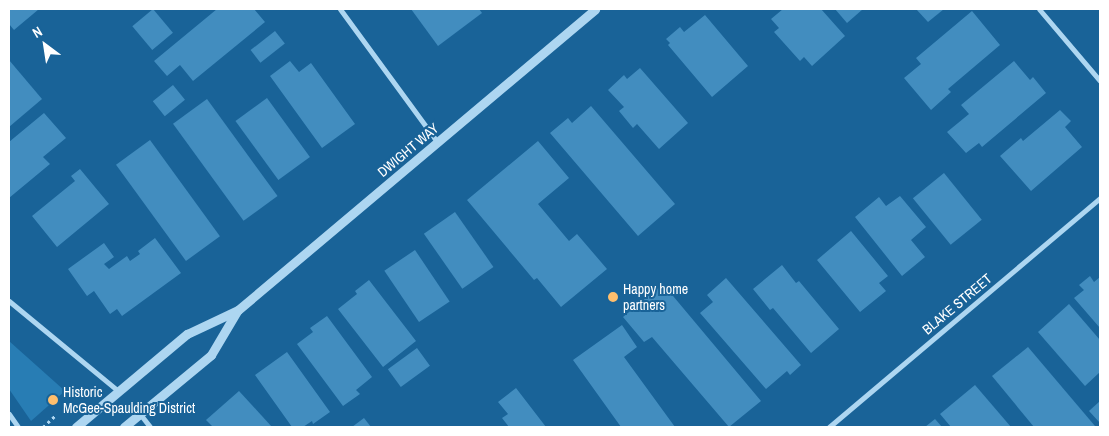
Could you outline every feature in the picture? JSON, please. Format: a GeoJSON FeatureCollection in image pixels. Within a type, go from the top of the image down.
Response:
{"type":"FeatureCollection","features":[{"type":"Feature","properties":{"kind":"street"},"geometry":{"type":"LineString","coordinates":[[340,9],[438,143]]}},
{"type":"Feature","properties":{"kind":"street","name":"DWIGHT WAY"},"geometry":{"type":"LineString","coordinates":[[76,427],[187,334],[238,310],[596,9]]}},
{"type":"Feature","properties":{"kind":"street"},"geometry":{"type":"LineString","coordinates":[[1040,9],[1100,81]]}},
{"type":"Feature","properties":{"kind":"street","name":"BLAKE STREET"},"geometry":{"type":"LineString","coordinates":[[829,427],[1100,198]]}},
{"type":"Feature","properties":{"kind":"street"},"geometry":{"type":"LineString","coordinates":[[9,301],[118,391]]}},
{"type":"Feature","properties":{"kind":"street","name":"DWIGHT WAY"},"geometry":{"type":"LineString","coordinates":[[124,427],[210,356],[238,310]]}},
{"type":"Feature","properties":{"kind":"street"},"geometry":{"type":"LineString","coordinates":[[9,414],[18,427]]}},
{"type":"Feature","properties":{"kind":"street"},"geometry":{"type":"LineString","coordinates":[[140,414],[150,427]]}},
{"type":"Feature","properties":{"kind":"shaded area"},"geometry":{"type":"Polygon","coordinates":[[[9,341],[65,391],[31,421],[9,389],[9,341]]]}},
{"type":"Feature","properties":{"kind":"building"},"geometry":{"type":"Polygon","coordinates":[[[9,9],[39,9],[14,30],[9,24],[9,9]]]}},
{"type":"Feature","properties":{"kind":"building"},"geometry":{"type":"Polygon","coordinates":[[[153,9],[173,33],[152,50],[132,26],[153,9]]]}},
{"type":"Feature","properties":{"kind":"building"},"geometry":{"type":"Polygon","coordinates":[[[217,9],[254,9],[265,22],[193,81],[180,65],[167,76],[154,61],[217,9]]]}},
{"type":"Feature","properties":{"kind":"building"},"geometry":{"type":"Polygon","coordinates":[[[411,9],[479,9],[482,13],[438,46],[411,9]]]}},
{"type":"Feature","properties":{"kind":"building"},"geometry":{"type":"Polygon","coordinates":[[[783,9],[821,9],[845,36],[812,66],[804,57],[800,61],[774,32],[779,28],[771,19],[783,9]]]}},
{"type":"Feature","properties":{"kind":"building"},"geometry":{"type":"Polygon","coordinates":[[[835,9],[863,9],[847,23],[835,9]]]}},
{"type":"Feature","properties":{"kind":"building"},"geometry":{"type":"Polygon","coordinates":[[[916,9],[944,9],[928,22],[916,9]]]}},
{"type":"Feature","properties":{"kind":"building"},"geometry":{"type":"Polygon","coordinates":[[[972,11],[1000,45],[948,89],[951,92],[931,110],[904,78],[921,64],[916,58],[972,11]]]}},
{"type":"Feature","properties":{"kind":"building"},"geometry":{"type":"Polygon","coordinates":[[[705,15],[748,66],[712,97],[668,45],[670,43],[666,39],[680,27],[684,32],[705,15]]]}},
{"type":"Feature","properties":{"kind":"building"},"geometry":{"type":"Polygon","coordinates":[[[275,31],[285,44],[260,63],[251,50],[275,31]]]}},
{"type":"Feature","properties":{"kind":"building"},"geometry":{"type":"Polygon","coordinates":[[[9,60],[42,99],[9,127],[9,60]]]}},
{"type":"Feature","properties":{"kind":"building"},"geometry":{"type":"Polygon","coordinates":[[[290,61],[299,72],[311,63],[355,124],[322,148],[270,76],[290,61]]]}},
{"type":"Feature","properties":{"kind":"building"},"geometry":{"type":"Polygon","coordinates":[[[1014,61],[1030,80],[1033,77],[1046,93],[982,147],[979,143],[966,153],[947,132],[969,114],[961,105],[1014,61]]]}},
{"type":"Feature","properties":{"kind":"building"},"geometry":{"type":"Polygon","coordinates":[[[640,68],[688,123],[659,149],[637,124],[633,128],[619,111],[624,107],[608,90],[624,75],[627,79],[640,68]]]}},
{"type":"Feature","properties":{"kind":"building"},"geometry":{"type":"Polygon","coordinates":[[[173,85],[185,100],[165,116],[153,101],[173,85]]]}},
{"type":"Feature","properties":{"kind":"building"},"geometry":{"type":"Polygon","coordinates":[[[267,98],[310,157],[278,180],[235,121],[267,98]]]}},
{"type":"Feature","properties":{"kind":"building"},"geometry":{"type":"Polygon","coordinates":[[[207,99],[278,196],[244,221],[173,124],[207,99]]]}},
{"type":"Feature","properties":{"kind":"building"},"geometry":{"type":"Polygon","coordinates":[[[591,106],[675,204],[638,236],[550,133],[568,118],[572,123],[591,106]]]}},
{"type":"Feature","properties":{"kind":"building"},"geometry":{"type":"Polygon","coordinates":[[[1060,110],[1071,121],[1065,127],[1082,147],[1031,191],[1000,156],[1021,138],[1023,141],[1060,110]]]}},
{"type":"Feature","properties":{"kind":"building"},"geometry":{"type":"Polygon","coordinates":[[[44,113],[66,138],[43,157],[50,164],[9,198],[9,142],[44,113]]]}},
{"type":"Feature","properties":{"kind":"building"},"geometry":{"type":"Polygon","coordinates":[[[150,140],[220,236],[186,261],[116,165],[150,140]]]}},
{"type":"Feature","properties":{"kind":"building"},"geometry":{"type":"Polygon","coordinates":[[[538,141],[569,178],[538,204],[569,241],[577,234],[607,269],[561,307],[537,278],[534,280],[467,200],[538,141]]]}},
{"type":"Feature","properties":{"kind":"building"},"geometry":{"type":"Polygon","coordinates":[[[80,169],[109,204],[57,247],[32,216],[75,181],[71,176],[80,169]]]}},
{"type":"Feature","properties":{"kind":"building"},"geometry":{"type":"Polygon","coordinates":[[[944,173],[982,220],[951,245],[913,198],[944,173]]]}},
{"type":"Feature","properties":{"kind":"building"},"geometry":{"type":"Polygon","coordinates":[[[900,196],[926,227],[911,240],[925,257],[902,276],[855,217],[879,197],[886,206],[900,196]]]}},
{"type":"Feature","properties":{"kind":"building"},"geometry":{"type":"Polygon","coordinates":[[[455,212],[493,267],[462,289],[424,234],[455,212]]]}},
{"type":"Feature","properties":{"kind":"building"},"geometry":{"type":"Polygon","coordinates":[[[851,231],[888,276],[879,283],[886,291],[860,312],[817,260],[851,231]]]}},
{"type":"Feature","properties":{"kind":"building"},"geometry":{"type":"Polygon","coordinates":[[[155,238],[181,273],[122,316],[117,309],[110,314],[94,291],[87,296],[68,269],[104,243],[114,257],[104,264],[109,269],[127,256],[130,261],[140,254],[138,251],[155,238]]]}},
{"type":"Feature","properties":{"kind":"building"},"geometry":{"type":"Polygon","coordinates":[[[415,250],[450,301],[419,322],[384,271],[415,250]]]}},
{"type":"Feature","properties":{"kind":"building"},"geometry":{"type":"Polygon","coordinates":[[[782,265],[796,283],[799,281],[839,329],[811,353],[773,308],[770,310],[753,289],[782,265]]]}},
{"type":"Feature","properties":{"kind":"building"},"geometry":{"type":"Polygon","coordinates":[[[1090,276],[1094,282],[1100,277],[1100,328],[1074,298],[1084,290],[1079,285],[1090,276]]]}},
{"type":"Feature","properties":{"kind":"building"},"geometry":{"type":"Polygon","coordinates":[[[726,278],[801,365],[790,375],[787,371],[766,389],[700,313],[713,302],[707,295],[726,278]]]}},
{"type":"Feature","properties":{"kind":"building"},"geometry":{"type":"Polygon","coordinates":[[[369,280],[416,341],[383,367],[338,309],[357,294],[355,291],[369,280]]]}},
{"type":"Feature","properties":{"kind":"building"},"geometry":{"type":"Polygon","coordinates":[[[663,284],[761,401],[729,427],[652,337],[644,342],[623,317],[663,284]]]}},
{"type":"Feature","properties":{"kind":"building"},"geometry":{"type":"Polygon","coordinates":[[[1069,304],[1100,340],[1100,372],[1085,386],[1038,332],[1069,304]]]}},
{"type":"Feature","properties":{"kind":"building"},"geometry":{"type":"Polygon","coordinates":[[[327,316],[372,377],[356,390],[360,394],[343,406],[297,344],[313,332],[310,328],[327,316]]]}},
{"type":"Feature","properties":{"kind":"building"},"geometry":{"type":"Polygon","coordinates":[[[622,325],[637,347],[624,357],[675,427],[621,427],[573,360],[622,325]]]}},
{"type":"Feature","properties":{"kind":"building"},"geometry":{"type":"Polygon","coordinates":[[[1028,347],[1094,427],[1034,427],[992,376],[1028,347]]]}},
{"type":"Feature","properties":{"kind":"building"},"geometry":{"type":"Polygon","coordinates":[[[417,348],[430,366],[401,387],[388,369],[417,348]]]}},
{"type":"Feature","properties":{"kind":"building"},"geometry":{"type":"Polygon","coordinates":[[[287,352],[330,412],[313,424],[312,421],[303,427],[292,427],[255,375],[287,352]]]}},
{"type":"Feature","properties":{"kind":"building"},"geometry":{"type":"Polygon","coordinates":[[[975,385],[1011,427],[951,427],[940,414],[975,385]]]}},
{"type":"Feature","properties":{"kind":"building"},"geometry":{"type":"Polygon","coordinates":[[[516,388],[546,427],[509,427],[502,418],[508,414],[498,402],[516,388]]]}},
{"type":"Feature","properties":{"kind":"building"},"geometry":{"type":"Polygon","coordinates":[[[239,391],[272,427],[213,427],[206,420],[239,391]]]}},
{"type":"Feature","properties":{"kind":"building"},"geometry":{"type":"Polygon","coordinates":[[[1100,401],[1100,423],[1089,411],[1100,401]]]}},
{"type":"Feature","properties":{"kind":"building"},"geometry":{"type":"Polygon","coordinates":[[[364,418],[371,427],[352,427],[364,418]]]}},
{"type":"Feature","properties":{"kind":"building"},"geometry":{"type":"Polygon","coordinates":[[[935,419],[942,427],[925,427],[935,419]]]}},
{"type":"Feature","properties":{"kind":"place","name":"Happy home partners"},"geometry":{"type":"Point","coordinates":[613,297]}},
{"type":"Feature","properties":{"kind":"place","name":"Historic McGee-Spaulding District"},"geometry":{"type":"Point","coordinates":[53,400]}}]}
